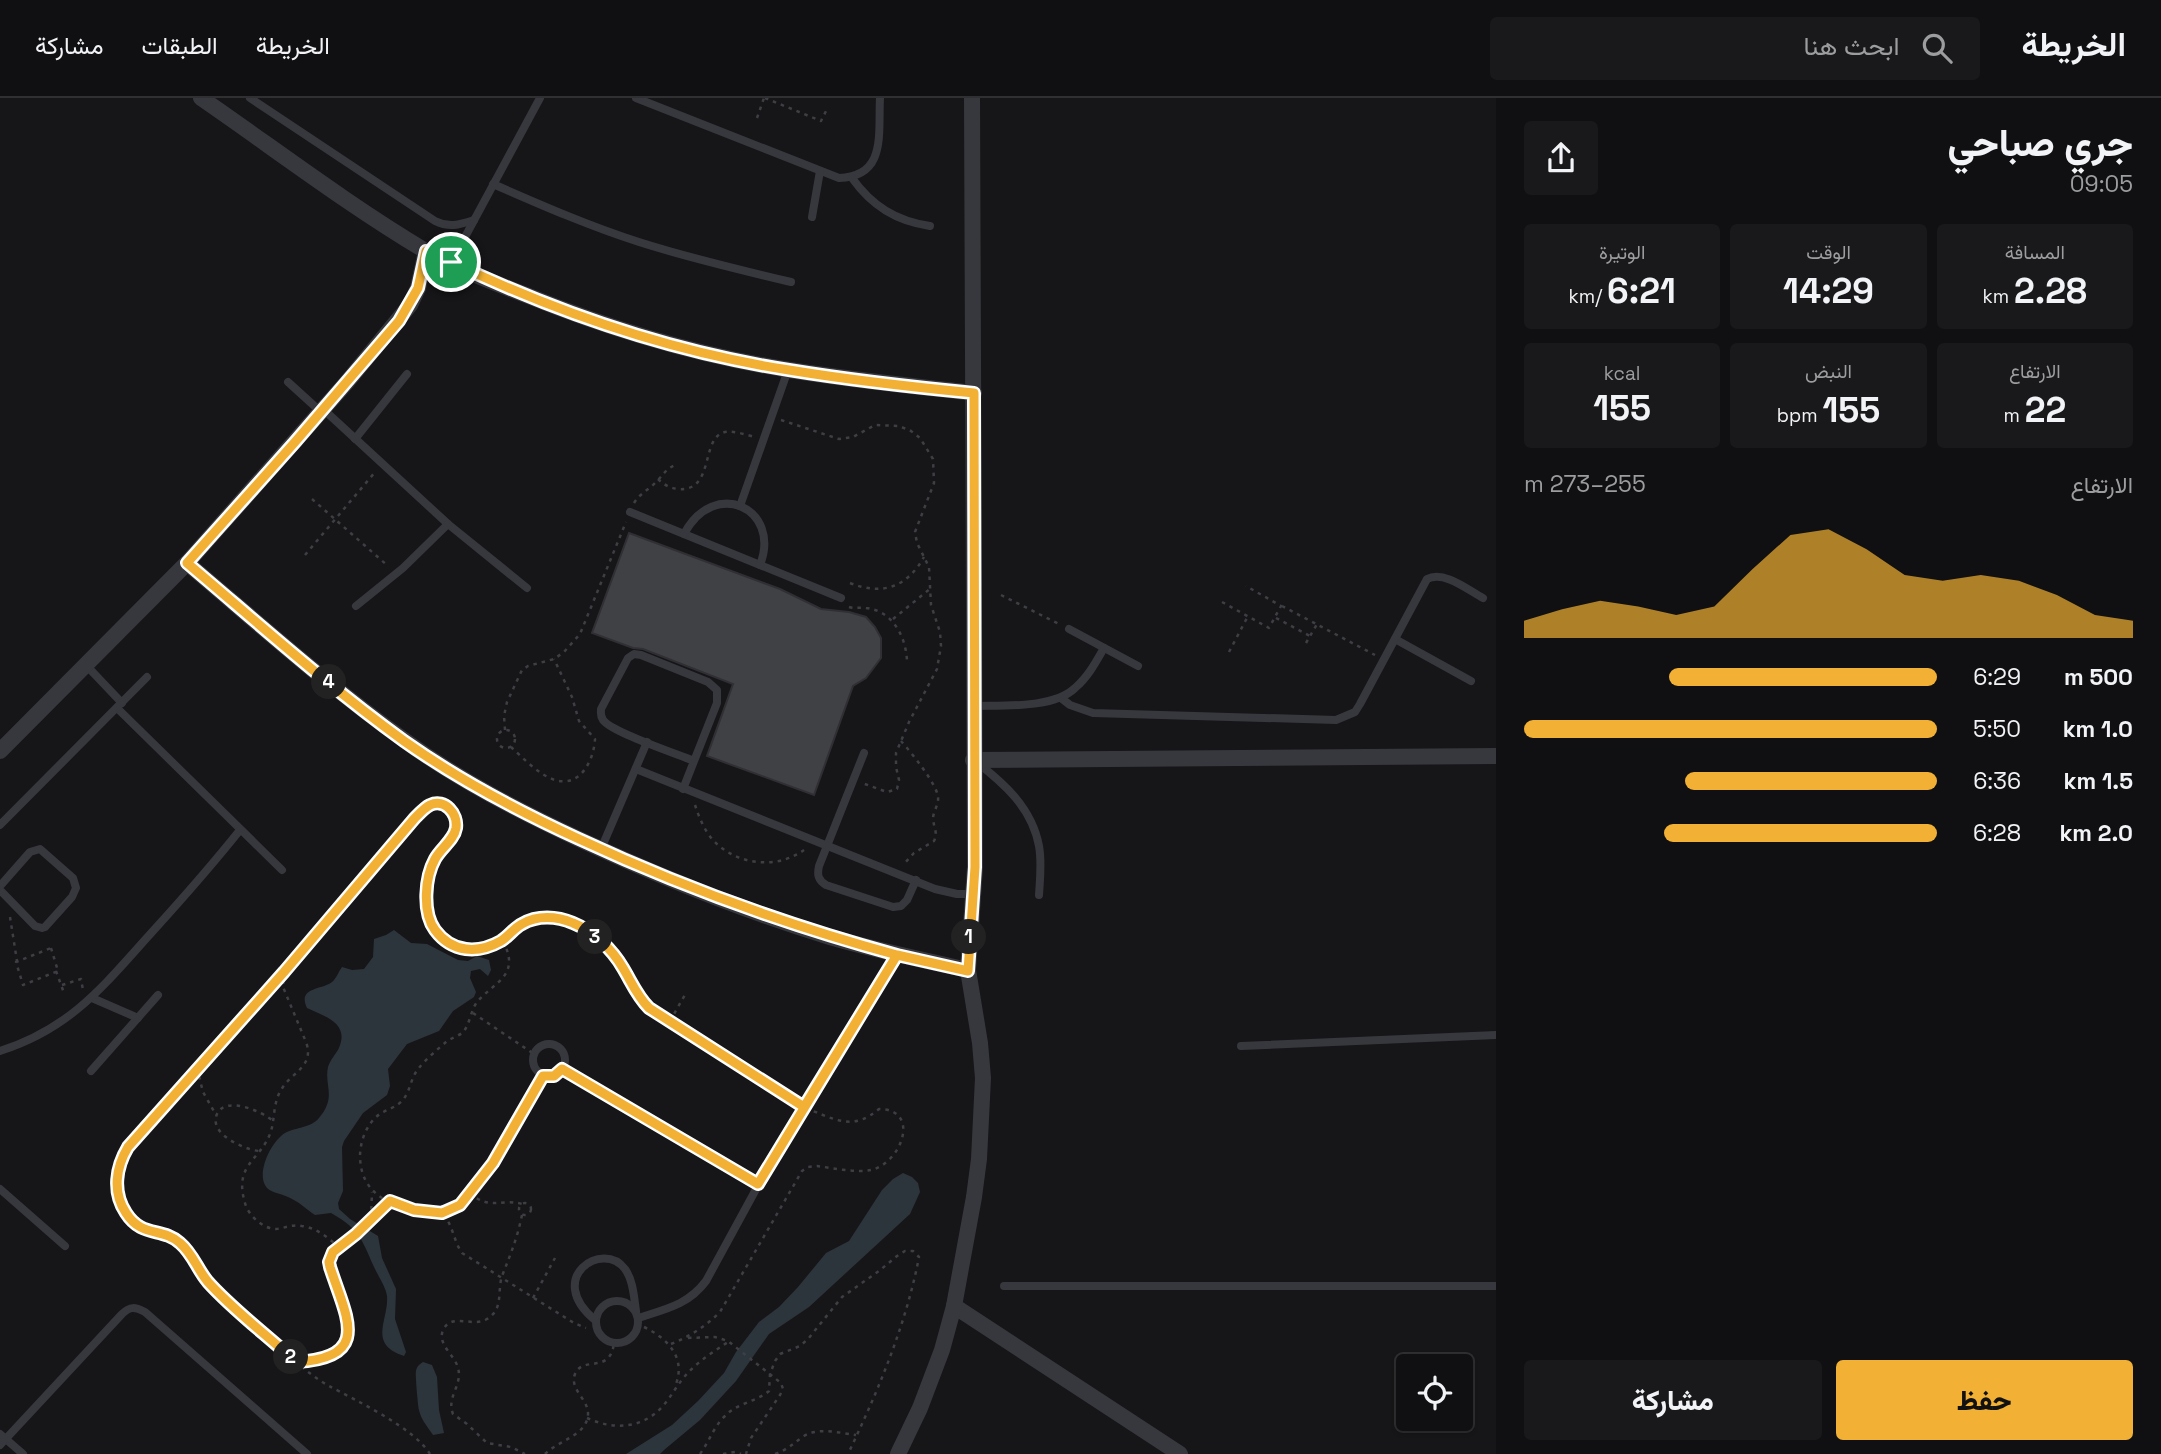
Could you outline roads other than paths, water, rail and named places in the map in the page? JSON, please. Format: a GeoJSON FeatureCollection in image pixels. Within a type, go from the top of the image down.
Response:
{"type":"FeatureCollection","features":[{"type":"Feature","properties":{"kind":"street"},"geometry":{"type":"LineString","coordinates":[[201,98],[426,251],[563,310],[633,334],[704,353],[788,370],[974,393]]}},
{"type":"Feature","properties":{"kind":"street"},"geometry":{"type":"LineString","coordinates":[[898,1454],[920,1408],[942,1350],[954,1306],[974,1197],[982,1120],[980,1042],[968,971],[973,894],[974,706],[972,98]]}},
{"type":"Feature","properties":{"kind":"street"},"geometry":{"type":"LineString","coordinates":[[0,751],[187,563],[322,410],[410,305],[418,288],[426,251]]}},
{"type":"Feature","properties":{"kind":"street"},"geometry":{"type":"LineString","coordinates":[[187,563],[348,699],[465,780],[527,815],[709,896],[770,918],[897,955],[968,971]]}},
{"type":"Feature","properties":{"kind":"street"},"geometry":{"type":"LineString","coordinates":[[973,760],[1496,756]]}},
{"type":"Feature","properties":{"kind":"street"},"geometry":{"type":"LineString","coordinates":[[954,1306],[1180,1454]]}},
{"type":"Feature","properties":{"kind":"lane"},"geometry":{"type":"LineString","coordinates":[[250,98],[435,221],[445,226],[454,226],[474,220]]}},
{"type":"Feature","properties":{"kind":"lane"},"geometry":{"type":"LineString","coordinates":[[451,262],[540,98]]}},
{"type":"Feature","properties":{"kind":"lane"},"geometry":{"type":"LineString","coordinates":[[636,98],[839,178],[852,178],[863,173],[872,164],[877,152],[880,98]]}},
{"type":"Feature","properties":{"kind":"lane"},"geometry":{"type":"LineString","coordinates":[[812,217],[820,171]]}},
{"type":"Feature","properties":{"kind":"lane"},"geometry":{"type":"LineString","coordinates":[[852,178],[870,200],[893,216],[930,226]]}},
{"type":"Feature","properties":{"kind":"lane"},"geometry":{"type":"LineString","coordinates":[[493,184],[565,215],[639,242],[791,282]]}},
{"type":"Feature","properties":{"kind":"lane"},"geometry":{"type":"LineString","coordinates":[[740,506],[788,370]]}},
{"type":"Feature","properties":{"kind":"lane"},"geometry":{"type":"LineString","coordinates":[[355,439],[407,374]]}},
{"type":"Feature","properties":{"kind":"lane"},"geometry":{"type":"LineString","coordinates":[[288,382],[448,524],[527,588]]}},
{"type":"Feature","properties":{"kind":"lane"},"geometry":{"type":"LineString","coordinates":[[684,534],[691,521],[708,507],[729,503],[740,506],[758,520],[763,530],[764,553],[760,565]]}},
{"type":"Feature","properties":{"kind":"lane"},"geometry":{"type":"LineString","coordinates":[[630,512],[841,598]]}},
{"type":"Feature","properties":{"kind":"lane"},"geometry":{"type":"LineString","coordinates":[[356,606],[397,574],[448,524]]}},
{"type":"Feature","properties":{"kind":"lane"},"geometry":{"type":"LineString","coordinates":[[1061,698],[1081,710],[1093,713],[1336,720],[1355,712],[1424,584],[1432,576],[1442,577],[1483,598]]}},
{"type":"Feature","properties":{"kind":"lane"},"geometry":{"type":"LineString","coordinates":[[1069,629],[1138,666]]}},
{"type":"Feature","properties":{"kind":"lane"},"geometry":{"type":"LineString","coordinates":[[1395,639],[1471,681]]}},
{"type":"Feature","properties":{"kind":"lane"},"geometry":{"type":"LineString","coordinates":[[974,706],[1061,698],[1084,680],[1104,648]]}},
{"type":"Feature","properties":{"kind":"lane"},"geometry":{"type":"LineString","coordinates":[[687,790],[694,761],[717,703],[717,690],[708,682],[634,654],[624,663],[604,703],[601,715],[609,725],[694,761]]}},
{"type":"Feature","properties":{"kind":"lane"},"geometry":{"type":"LineString","coordinates":[[86,664],[119,705],[282,870]]}},
{"type":"Feature","properties":{"kind":"lane"},"geometry":{"type":"LineString","coordinates":[[0,825],[147,677]]}},
{"type":"Feature","properties":{"kind":"lane"},"geometry":{"type":"LineString","coordinates":[[601,849],[647,742]]}},
{"type":"Feature","properties":{"kind":"lane"},"geometry":{"type":"LineString","coordinates":[[864,753],[817,874],[826,885],[893,907],[901,906],[907,900],[916,880]]}},
{"type":"Feature","properties":{"kind":"lane"},"geometry":{"type":"LineString","coordinates":[[973,760],[1004,783],[1028,815],[1039,845],[1039,895]]}},
{"type":"Feature","properties":{"kind":"lane"},"geometry":{"type":"LineString","coordinates":[[636,769],[946,892],[973,894]]}},
{"type":"Feature","properties":{"kind":"lane"},"geometry":{"type":"LineString","coordinates":[[0,1051],[51,1029],[89,1001],[197,883],[240,830]]}},
{"type":"Feature","properties":{"kind":"lane"},"geometry":{"type":"LineString","coordinates":[[40,849],[46,851],[76,883],[75,893],[42,928],[35,926],[0,888],[30,852],[40,849]]}},
{"type":"Feature","properties":{"kind":"lane"},"geometry":{"type":"LineString","coordinates":[[637,1318],[685,1302],[697,1293],[714,1268],[758,1184],[897,955]]}},
{"type":"Feature","properties":{"kind":"lane"},"geometry":{"type":"LineString","coordinates":[[91,1071],[158,995]]}},
{"type":"Feature","properties":{"kind":"lane"},"geometry":{"type":"LineString","coordinates":[[89,1001],[138,1018]]}},
{"type":"Feature","properties":{"kind":"lane"},"geometry":{"type":"LineString","coordinates":[[1241,1046],[1496,1035]]}},
{"type":"Feature","properties":{"kind":"lane"},"geometry":{"type":"LineString","coordinates":[[541,1046],[557,1046],[565,1059],[562,1069],[554,1076],[543,1076],[535,1069],[534,1054],[541,1046]]}},
{"type":"Feature","properties":{"kind":"lane"},"geometry":{"type":"LineString","coordinates":[[562,1069],[758,1184]]}},
{"type":"Feature","properties":{"kind":"lane"},"geometry":{"type":"LineString","coordinates":[[0,1189],[65,1246]]}},
{"type":"Feature","properties":{"kind":"lane"},"geometry":{"type":"LineString","coordinates":[[592,1260],[615,1260],[630,1278],[637,1318],[636,1332],[630,1339],[614,1343],[606,1341],[596,1324],[581,1308],[576,1298],[577,1276],[592,1260]]}},
{"type":"Feature","properties":{"kind":"lane"},"geometry":{"type":"LineString","coordinates":[[1003,1286],[1496,1286]]}},
{"type":"Feature","properties":{"kind":"lane"},"geometry":{"type":"LineString","coordinates":[[596,1324],[598,1311],[604,1304],[612,1301],[622,1300],[630,1304],[637,1318]]}},
{"type":"Feature","properties":{"kind":"lane"},"geometry":{"type":"LineString","coordinates":[[23,1454],[2,1439],[122,1314],[132,1307],[145,1312],[307,1454]]}}]}
